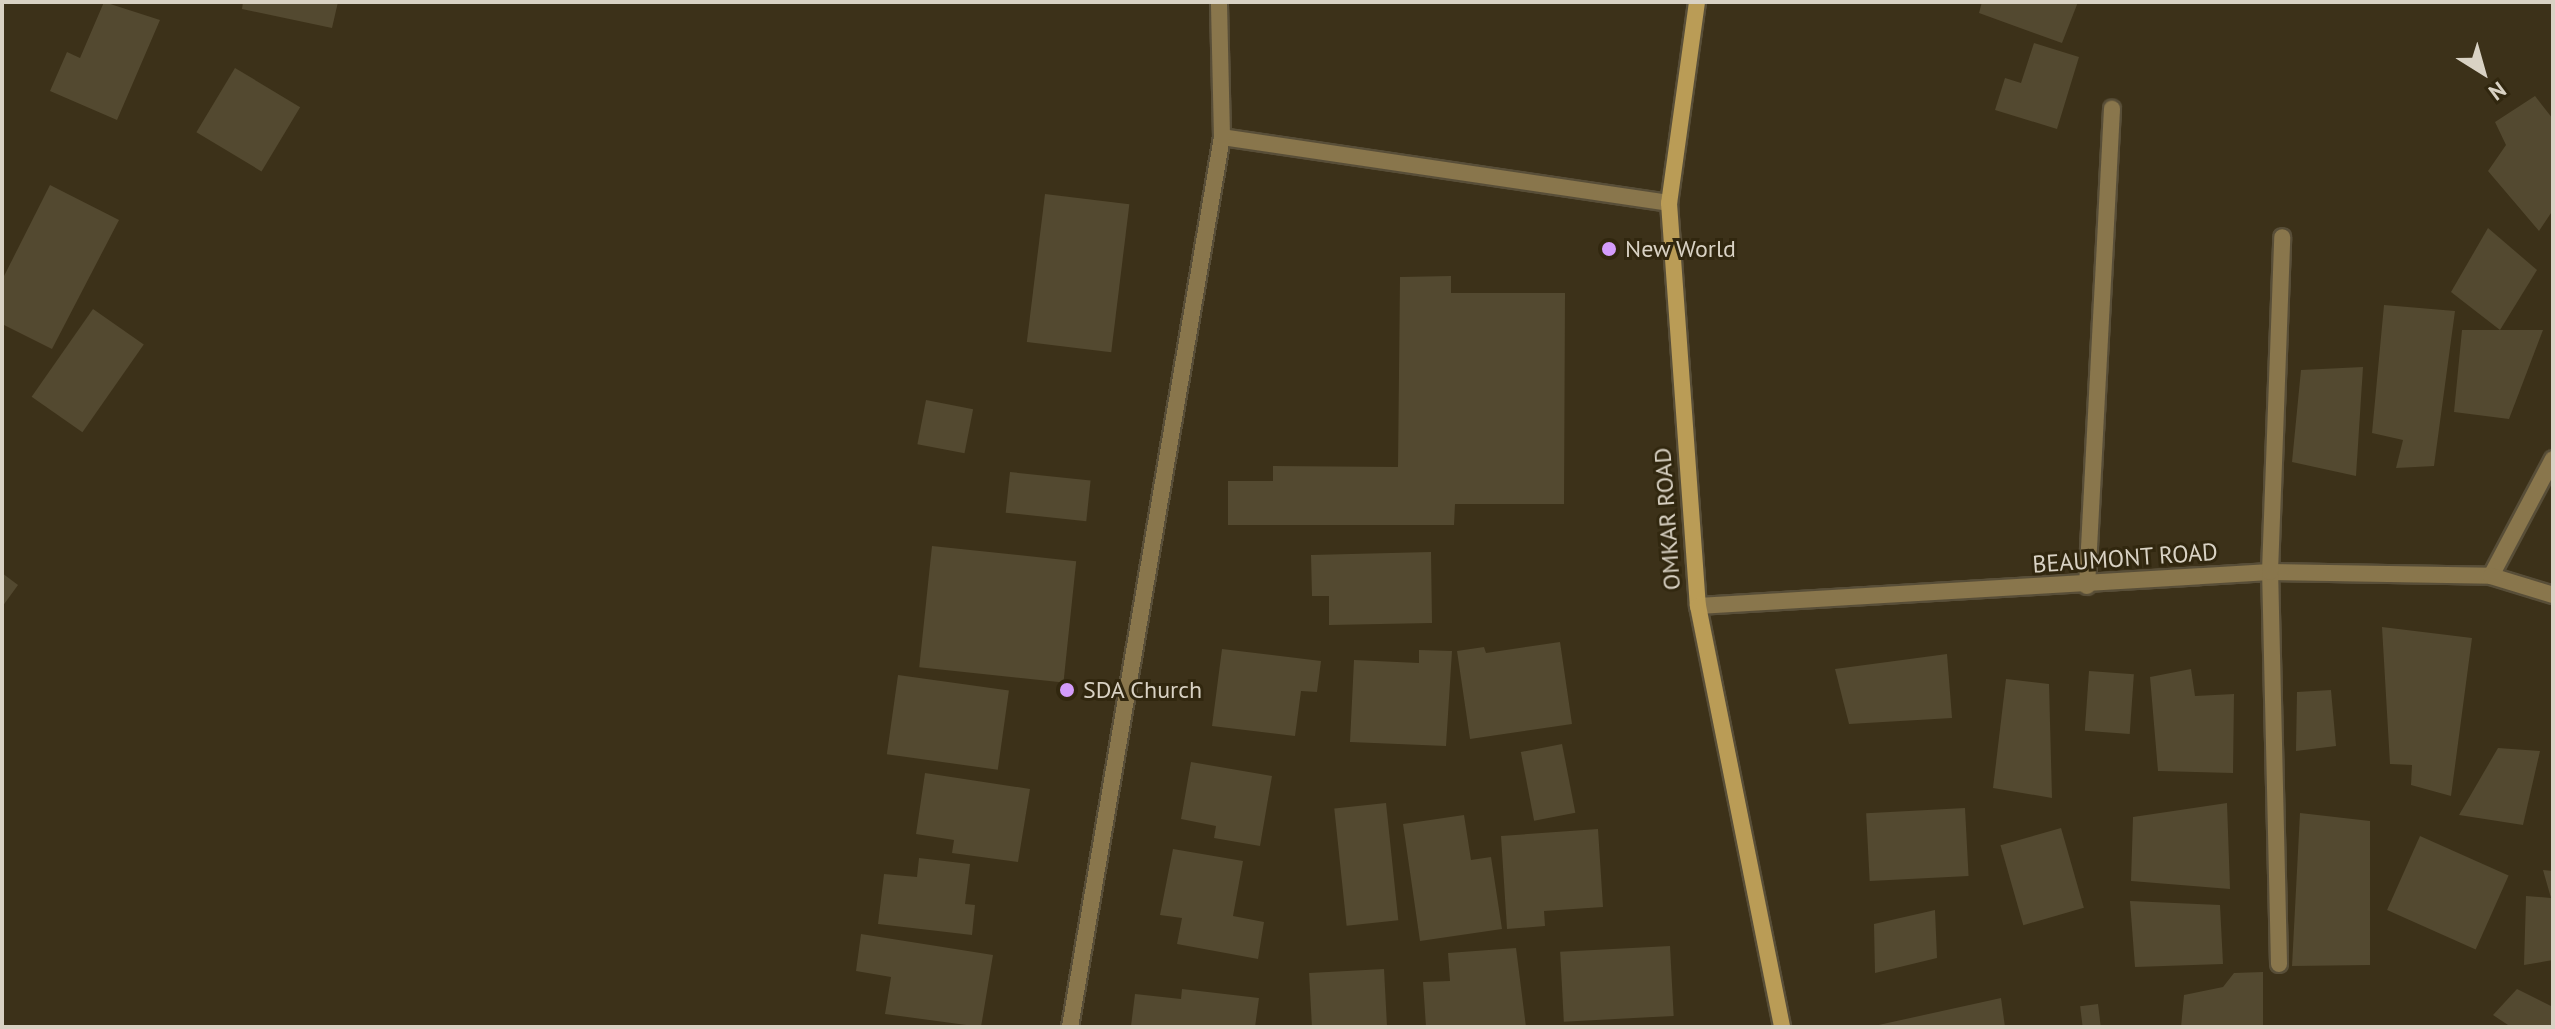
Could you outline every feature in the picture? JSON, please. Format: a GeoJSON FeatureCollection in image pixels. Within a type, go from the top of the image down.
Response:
{"type":"FeatureCollection","features":[{"type":"Feature","properties":{"kind":"street"},"geometry":{"type":"LineString","coordinates":[[1070,1027],[1222,137],[1219,2]]}},
{"type":"Feature","properties":{"kind":"street","name":"OMKAR ROAD"},"geometry":{"type":"LineString","coordinates":[[1697,2],[1669,203],[1698,606],[1782,1027]]}},
{"type":"Feature","properties":{"kind":"street"},"geometry":{"type":"LineString","coordinates":[[2087,586],[2112,109]]}},
{"type":"Feature","properties":{"kind":"street"},"geometry":{"type":"LineString","coordinates":[[1222,137],[1669,203]]}},
{"type":"Feature","properties":{"kind":"street"},"geometry":{"type":"LineString","coordinates":[[2279,964],[2270,572],[2282,237]]}},
{"type":"Feature","properties":{"kind":"street"},"geometry":{"type":"LineString","coordinates":[[2491,576],[2553,459]]}},
{"type":"Feature","properties":{"kind":"street","name":"BEAUMONT ROAD"},"geometry":{"type":"LineString","coordinates":[[1698,606],[2087,586],[2270,572],[2491,576],[2553,595]]}},
{"type":"Feature","properties":{"kind":"building"},"geometry":{"type":"Polygon","coordinates":[[[104,2],[160,20],[117,120],[50,91],[67,52],[80,58],[104,2]]]}},
{"type":"Feature","properties":{"kind":"building"},"geometry":{"type":"Polygon","coordinates":[[[243,2],[338,2],[332,28],[242,9],[243,2]]]}},
{"type":"Feature","properties":{"kind":"building"},"geometry":{"type":"Polygon","coordinates":[[[1982,2],[2078,2],[2062,43],[1979,13],[1982,2]]]}},
{"type":"Feature","properties":{"kind":"building"},"geometry":{"type":"Polygon","coordinates":[[[2034,43],[2079,57],[2057,129],[1995,110],[2005,78],[2021,83],[2034,43]]]}},
{"type":"Feature","properties":{"kind":"building"},"geometry":{"type":"Polygon","coordinates":[[[235,68],[300,107],[262,171],[196,132],[235,68]]]}},
{"type":"Feature","properties":{"kind":"building"},"geometry":{"type":"Polygon","coordinates":[[[2535,96],[2553,119],[2553,210],[2539,231],[2488,171],[2506,145],[2495,122],[2535,96]]]}},
{"type":"Feature","properties":{"kind":"building"},"geometry":{"type":"Polygon","coordinates":[[[50,185],[119,220],[52,349],[2,324],[2,280],[50,185]]]}},
{"type":"Feature","properties":{"kind":"building"},"geometry":{"type":"Polygon","coordinates":[[[1045,194],[1129,204],[1111,352],[1027,342],[1045,194]]]}},
{"type":"Feature","properties":{"kind":"building"},"geometry":{"type":"Polygon","coordinates":[[[2488,228],[2537,270],[2500,330],[2451,292],[2488,228]]]}},
{"type":"Feature","properties":{"kind":"building"},"geometry":{"type":"Polygon","coordinates":[[[1451,276],[1451,293],[1565,293],[1564,504],[1455,504],[1454,525],[1228,525],[1228,481],[1273,481],[1273,466],[1398,467],[1400,277],[1451,276]]]}},
{"type":"Feature","properties":{"kind":"building"},"geometry":{"type":"Polygon","coordinates":[[[2384,305],[2455,311],[2434,466],[2396,468],[2403,440],[2372,433],[2384,305]]]}},
{"type":"Feature","properties":{"kind":"building"},"geometry":{"type":"Polygon","coordinates":[[[93,309],[144,345],[82,432],[32,397],[93,309]]]}},
{"type":"Feature","properties":{"kind":"building"},"geometry":{"type":"Polygon","coordinates":[[[2462,330],[2543,330],[2509,419],[2454,412],[2462,330]]]}},
{"type":"Feature","properties":{"kind":"building"},"geometry":{"type":"Polygon","coordinates":[[[2363,367],[2356,476],[2292,462],[2301,370],[2363,367]]]}},
{"type":"Feature","properties":{"kind":"building"},"geometry":{"type":"Polygon","coordinates":[[[926,400],[973,409],[965,453],[917,444],[926,400]]]}},
{"type":"Feature","properties":{"kind":"building"},"geometry":{"type":"Polygon","coordinates":[[[1010,472],[1091,480],[1086,521],[1006,513],[1010,472]]]}},
{"type":"Feature","properties":{"kind":"building"},"geometry":{"type":"Polygon","coordinates":[[[932,546],[1076,561],[1063,682],[919,667],[932,546]]]}},
{"type":"Feature","properties":{"kind":"building"},"geometry":{"type":"Polygon","coordinates":[[[1431,552],[1432,623],[1329,625],[1329,596],[1312,596],[1311,555],[1431,552]]]}},
{"type":"Feature","properties":{"kind":"building"},"geometry":{"type":"Polygon","coordinates":[[[2,573],[18,585],[2,607],[2,573]]]}},
{"type":"Feature","properties":{"kind":"building"},"geometry":{"type":"Polygon","coordinates":[[[2382,627],[2472,638],[2451,796],[2411,785],[2412,765],[2390,764],[2382,627]]]}},
{"type":"Feature","properties":{"kind":"building"},"geometry":{"type":"Polygon","coordinates":[[[1560,642],[1572,724],[1470,739],[1457,651],[1484,647],[1486,653],[1560,642]]]}},
{"type":"Feature","properties":{"kind":"building"},"geometry":{"type":"Polygon","coordinates":[[[1222,649],[1321,661],[1317,692],[1301,691],[1295,736],[1212,726],[1222,649]]]}},
{"type":"Feature","properties":{"kind":"building"},"geometry":{"type":"Polygon","coordinates":[[[1419,650],[1452,651],[1446,746],[1350,742],[1354,660],[1419,663],[1419,650]]]}},
{"type":"Feature","properties":{"kind":"building"},"geometry":{"type":"Polygon","coordinates":[[[1947,654],[1952,718],[1849,724],[1835,669],[1947,654]]]}},
{"type":"Feature","properties":{"kind":"building"},"geometry":{"type":"Polygon","coordinates":[[[2191,669],[2195,696],[2234,694],[2233,773],[2158,771],[2150,677],[2191,669]]]}},
{"type":"Feature","properties":{"kind":"building"},"geometry":{"type":"Polygon","coordinates":[[[2089,671],[2134,674],[2130,734],[2085,731],[2089,671]]]}},
{"type":"Feature","properties":{"kind":"building"},"geometry":{"type":"Polygon","coordinates":[[[898,675],[1009,691],[998,770],[887,754],[898,675]]]}},
{"type":"Feature","properties":{"kind":"building"},"geometry":{"type":"Polygon","coordinates":[[[2006,679],[2049,684],[2052,798],[1993,788],[2006,679]]]}},
{"type":"Feature","properties":{"kind":"building"},"geometry":{"type":"Polygon","coordinates":[[[2331,690],[2336,746],[2296,751],[2297,692],[2331,690]]]}},
{"type":"Feature","properties":{"kind":"building"},"geometry":{"type":"Polygon","coordinates":[[[1562,744],[1575,813],[1534,821],[1521,752],[1562,744]]]}},
{"type":"Feature","properties":{"kind":"building"},"geometry":{"type":"Polygon","coordinates":[[[2498,748],[2540,751],[2523,825],[2459,815],[2498,748]]]}},
{"type":"Feature","properties":{"kind":"building"},"geometry":{"type":"Polygon","coordinates":[[[1191,762],[1272,776],[1260,846],[1214,838],[1216,826],[1181,819],[1191,762]]]}},
{"type":"Feature","properties":{"kind":"building"},"geometry":{"type":"Polygon","coordinates":[[[925,773],[1030,789],[1018,862],[952,853],[954,840],[916,834],[925,773]]]}},
{"type":"Feature","properties":{"kind":"building"},"geometry":{"type":"Polygon","coordinates":[[[1386,803],[1398,920],[1347,926],[1334,808],[1386,803]]]}},
{"type":"Feature","properties":{"kind":"building"},"geometry":{"type":"Polygon","coordinates":[[[2227,803],[2230,889],[2131,881],[2133,817],[2227,803]]]}},
{"type":"Feature","properties":{"kind":"building"},"geometry":{"type":"Polygon","coordinates":[[[1965,808],[1969,876],[1870,881],[1866,813],[1965,808]]]}},
{"type":"Feature","properties":{"kind":"building"},"geometry":{"type":"Polygon","coordinates":[[[2300,813],[2370,821],[2370,965],[2292,966],[2300,813]]]}},
{"type":"Feature","properties":{"kind":"building"},"geometry":{"type":"Polygon","coordinates":[[[1464,815],[1471,860],[1491,857],[1502,929],[1420,941],[1403,824],[1464,815]]]}},
{"type":"Feature","properties":{"kind":"building"},"geometry":{"type":"Polygon","coordinates":[[[2061,828],[2084,908],[2023,925],[2000,845],[2061,828]]]}},
{"type":"Feature","properties":{"kind":"building"},"geometry":{"type":"Polygon","coordinates":[[[1598,829],[1603,907],[1544,911],[1545,926],[1507,929],[1501,836],[1598,829]]]}},
{"type":"Feature","properties":{"kind":"building"},"geometry":{"type":"Polygon","coordinates":[[[2420,836],[2509,875],[2476,949],[2387,910],[2420,836]]]}},
{"type":"Feature","properties":{"kind":"building"},"geometry":{"type":"Polygon","coordinates":[[[1173,849],[1243,861],[1233,916],[1264,922],[1258,959],[1177,944],[1182,918],[1160,915],[1173,849]]]}},
{"type":"Feature","properties":{"kind":"building"},"geometry":{"type":"Polygon","coordinates":[[[919,858],[970,864],[965,904],[975,905],[972,935],[878,924],[884,874],[917,877],[919,858]]]}},
{"type":"Feature","properties":{"kind":"building"},"geometry":{"type":"Polygon","coordinates":[[[2543,870],[2553,871],[2553,960],[2524,965],[2526,896],[2551,898],[2543,870]]]}},
{"type":"Feature","properties":{"kind":"building"},"geometry":{"type":"Polygon","coordinates":[[[2130,901],[2220,905],[2223,964],[2135,967],[2130,901]]]}},
{"type":"Feature","properties":{"kind":"building"},"geometry":{"type":"Polygon","coordinates":[[[1935,910],[1937,958],[1875,973],[1874,924],[1935,910]]]}},
{"type":"Feature","properties":{"kind":"building"},"geometry":{"type":"Polygon","coordinates":[[[861,934],[993,955],[981,1027],[885,1014],[891,977],[856,971],[861,934]]]}},
{"type":"Feature","properties":{"kind":"building"},"geometry":{"type":"Polygon","coordinates":[[[1670,946],[1674,1016],[1564,1022],[1560,952],[1670,946]]]}},
{"type":"Feature","properties":{"kind":"building"},"geometry":{"type":"Polygon","coordinates":[[[1516,948],[1526,1027],[1426,1027],[1423,982],[1450,981],[1448,953],[1516,948]]]}},
{"type":"Feature","properties":{"kind":"building"},"geometry":{"type":"Polygon","coordinates":[[[1384,969],[1387,1027],[1312,1027],[1309,973],[1384,969]]]}},
{"type":"Feature","properties":{"kind":"building"},"geometry":{"type":"Polygon","coordinates":[[[2263,972],[2263,1027],[2181,1027],[2184,995],[2223,987],[2234,973],[2263,972]]]}},
{"type":"Feature","properties":{"kind":"building"},"geometry":{"type":"Polygon","coordinates":[[[1182,989],[1259,998],[1255,1027],[1131,1026],[1135,994],[1181,999],[1182,989]]]}},
{"type":"Feature","properties":{"kind":"building"},"geometry":{"type":"Polygon","coordinates":[[[2517,989],[2553,1007],[2553,1027],[2511,1027],[2493,1015],[2517,989]]]}},
{"type":"Feature","properties":{"kind":"building"},"geometry":{"type":"Polygon","coordinates":[[[2001,998],[2005,1027],[1874,1027],[1874,1026],[2001,998]]]}},
{"type":"Feature","properties":{"kind":"building"},"geometry":{"type":"Polygon","coordinates":[[[2098,1004],[2101,1027],[2083,1027],[2080,1006],[2098,1004]]]}},
{"type":"Feature","properties":{"kind":"place","name":"New World"},"geometry":{"type":"Point","coordinates":[1609,249]}},
{"type":"Feature","properties":{"kind":"place","name":"SDA Church"},"geometry":{"type":"Point","coordinates":[1067,690]}}]}
